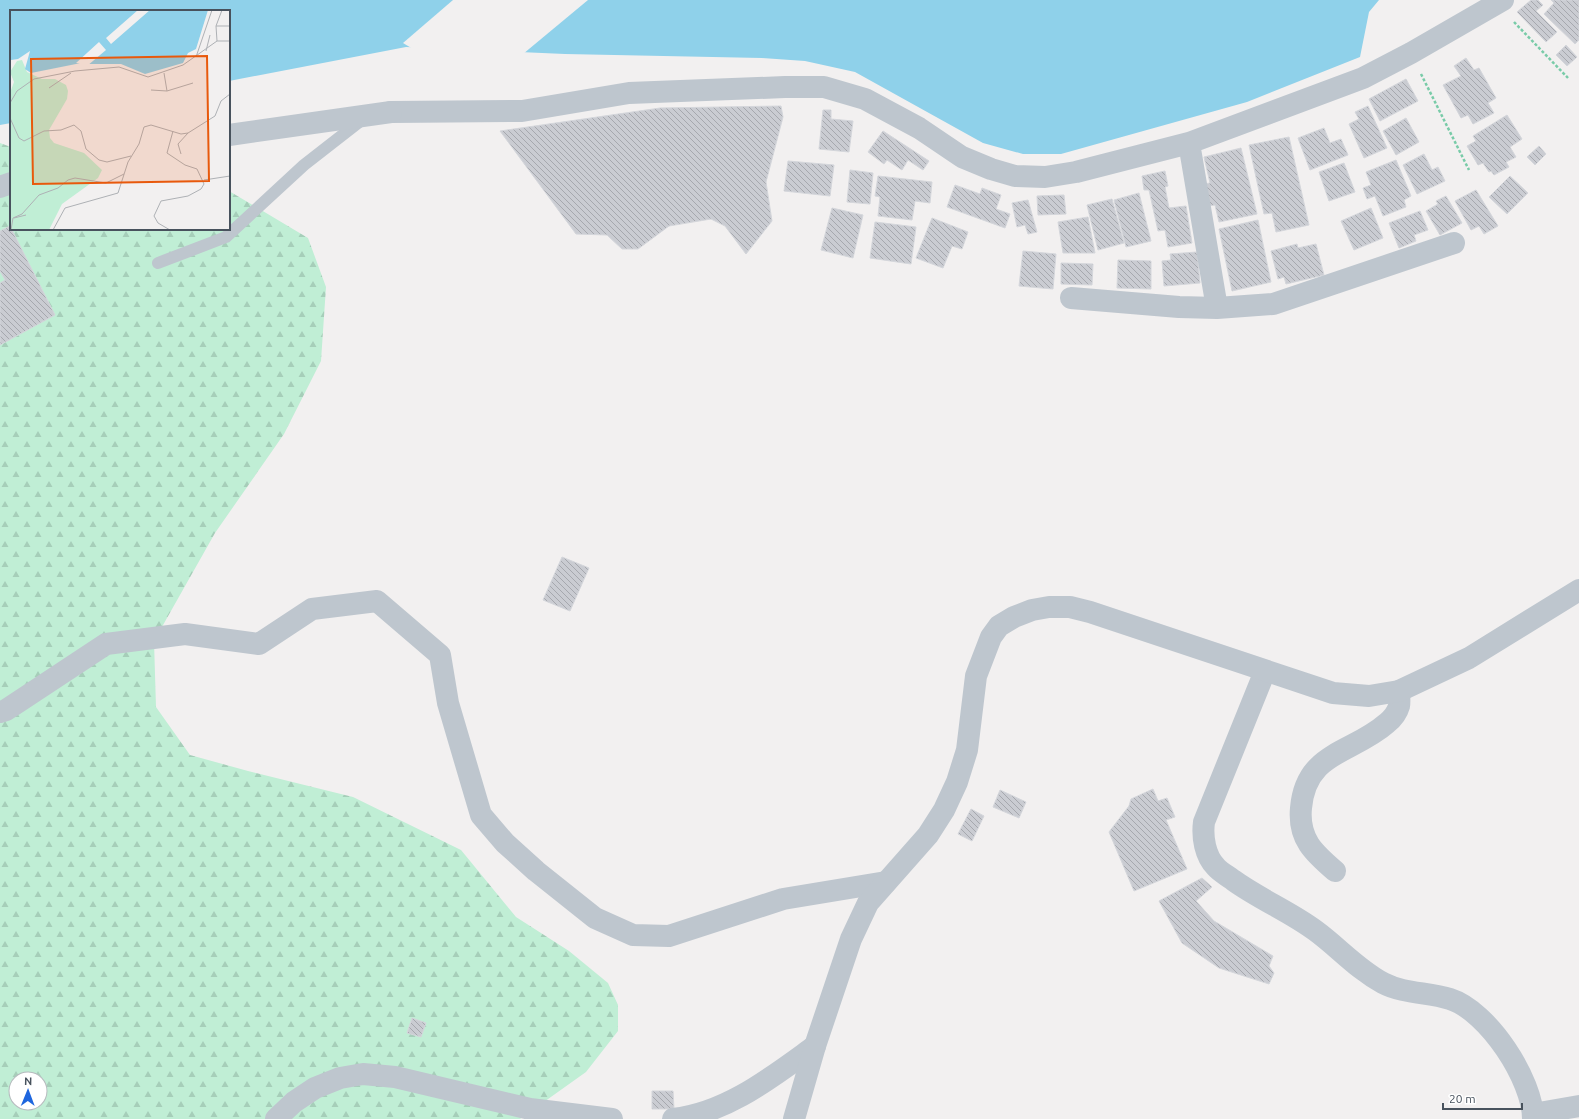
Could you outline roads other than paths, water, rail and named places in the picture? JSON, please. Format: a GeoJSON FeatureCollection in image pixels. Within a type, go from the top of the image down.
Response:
{"type":"FeatureCollection","features":[{"type":"Feature","properties":{"kind":"street"},"geometry":{"type":"LineString","coordinates":[[230,135],[391,112],[522,111],[629,93],[824,87],[865,99],[919,128],[962,157],[1015,176],[1045,177],[1076,172],[1189,143],[1363,78],[1411,53],[1490,5]]}},
{"type":"Feature","properties":{"kind":"street"},"geometry":{"type":"LineString","coordinates":[[1189,143],[1216,308]]}},
{"type":"Feature","properties":{"kind":"street"},"geometry":{"type":"LineString","coordinates":[[0,187],[10,183]]}},
{"type":"Feature","properties":{"kind":"street"},"geometry":{"type":"LineString","coordinates":[[1071,298],[1179,307],[1216,308],[1273,304],[1454,243]]}},
{"type":"Feature","properties":{"kind":"street"},"geometry":{"type":"LineString","coordinates":[[794,1119],[815,1046],[851,939],[868,903],[928,835],[944,810],[957,782],[967,750],[976,676],[991,637],[999,626],[1014,617],[1032,610],[1049,607],[1070,607],[1090,612],[1333,693],[1369,696],[1400,691],[1469,658],[1579,590]]}},
{"type":"Feature","properties":{"kind":"street"},"geometry":{"type":"LineString","coordinates":[[0,712],[6,710],[106,644],[185,634],[259,644],[312,609],[377,601],[440,655],[448,703],[481,814],[505,842],[536,871],[595,918],[633,935],[669,936],[783,899],[886,882]]}},
{"type":"Feature","properties":{"kind":"street"},"geometry":{"type":"LineString","coordinates":[[1265,671],[1204,822],[1202,835],[1210,859],[1216,868],[1245,888],[1316,930],[1364,972],[1384,984],[1405,991],[1450,999],[1465,1006],[1494,1034],[1514,1060],[1527,1090],[1533,1116],[1579,1106]]}},
{"type":"Feature","properties":{"kind":"street"},"geometry":{"type":"LineString","coordinates":[[1335,872],[1314,853],[1305,838],[1301,825],[1300,813],[1305,785],[1311,774],[1322,763],[1381,728],[1393,718],[1399,707],[1400,691]]}},
{"type":"Feature","properties":{"kind":"street"},"geometry":{"type":"LineString","coordinates":[[673,1119],[706,1112],[730,1103],[782,1070],[815,1046]]}},
{"type":"Feature","properties":{"kind":"street"},"geometry":{"type":"LineString","coordinates":[[276,1119],[294,1102],[315,1088],[340,1078],[363,1074],[395,1077],[530,1109],[612,1119]]}},
{"type":"Feature","properties":{"kind":"lane"},"geometry":{"type":"LineString","coordinates":[[158,263],[226,237],[304,165],[368,116]]}},
{"type":"Feature","properties":{"kind":"water"},"geometry":{"type":"Polygon","coordinates":[[[0,0],[1379,0],[1369,12],[1360,57],[1247,102],[1061,154],[1023,154],[983,143],[855,72],[805,61],[762,58],[565,54],[406,47],[230,81],[230,10],[10,10],[10,123],[0,125],[0,0]]]}}]}
